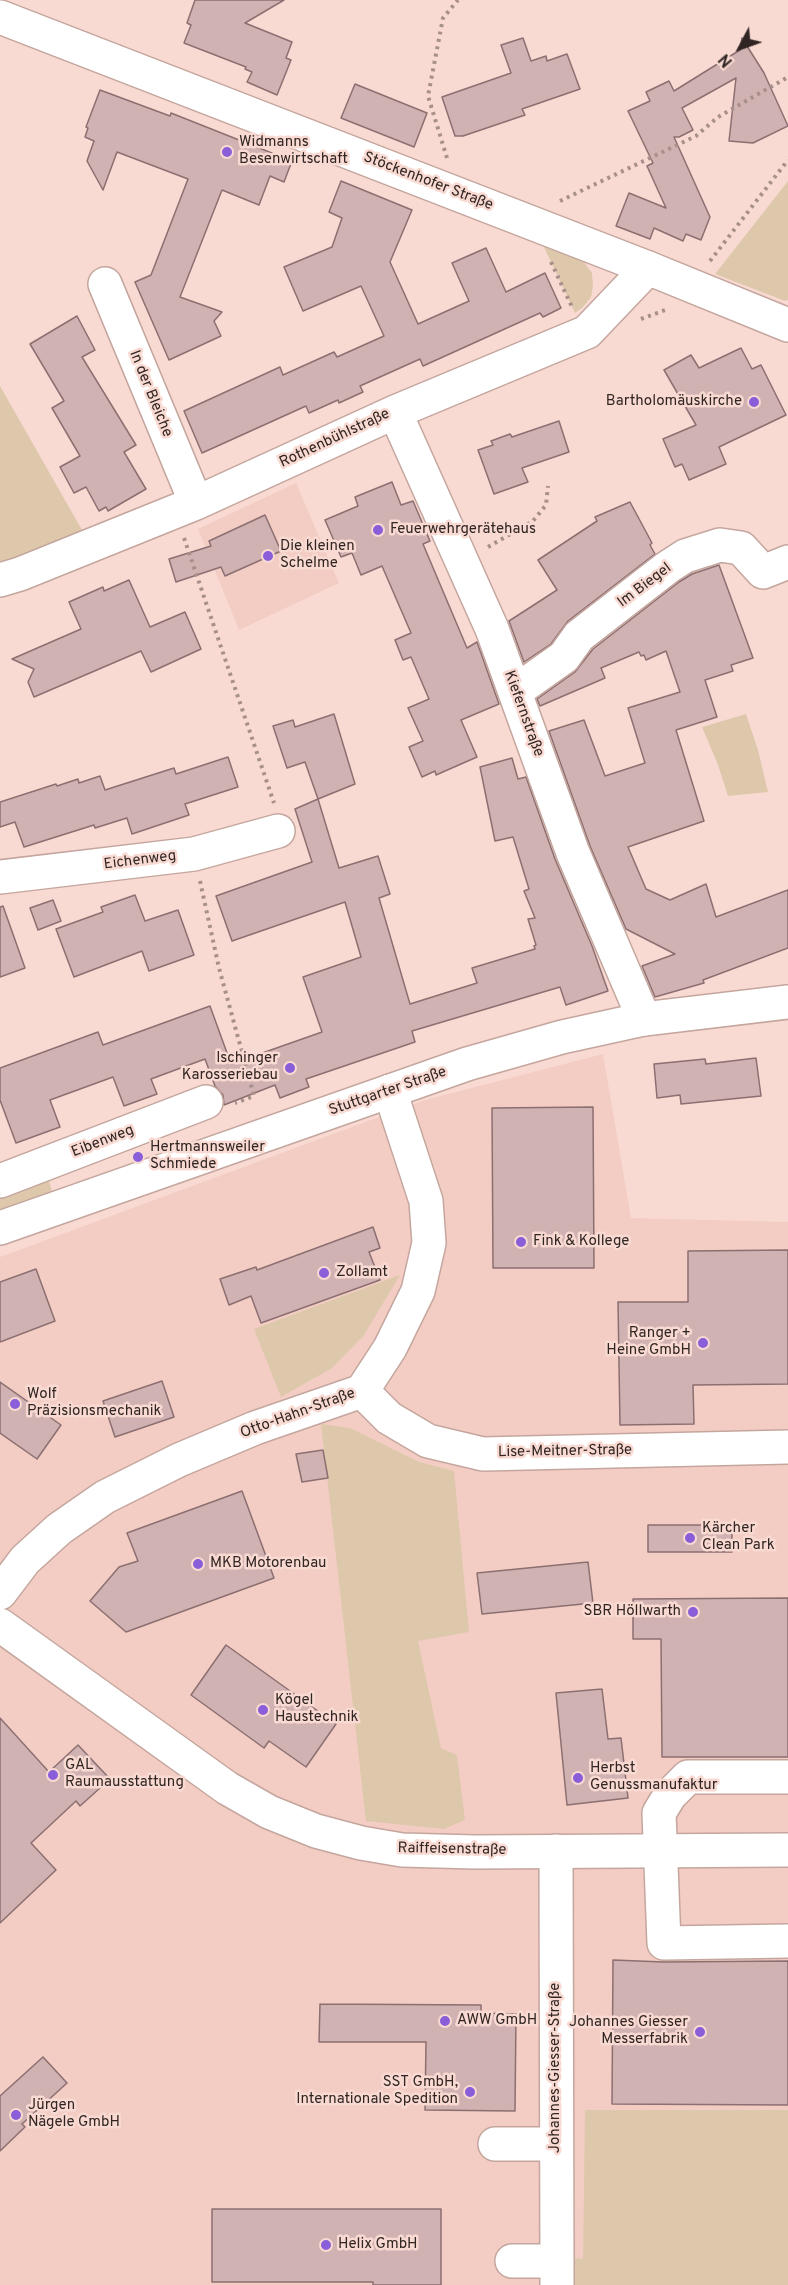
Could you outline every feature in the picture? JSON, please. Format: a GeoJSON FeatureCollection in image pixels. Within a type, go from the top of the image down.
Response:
{"type":"FeatureCollection","features":[{"type":"Feature","properties":{"kind":"street","name":"Stöckenhofer Straße"},"geometry":{"type":"LineString","coordinates":[[0,17],[648,268],[788,325]]}},
{"type":"Feature","properties":{"kind":"street","name":"Rothenbühlstraße"},"geometry":{"type":"LineString","coordinates":[[0,579],[20,574],[185,507],[395,412],[587,332],[648,268]]}},
{"type":"Feature","properties":{"kind":"street","name":"In der Bleiche"},"geometry":{"type":"LineString","coordinates":[[105,284],[185,507]]}},
{"type":"Feature","properties":{"kind":"street","name":"Kiefernstraße"},"geometry":{"type":"LineString","coordinates":[[395,412],[461,559],[516,691],[573,853],[644,1019]]}},
{"type":"Feature","properties":{"kind":"street","name":"Im Biegel"},"geometry":{"type":"LineString","coordinates":[[516,691],[564,657],[579,636],[685,556],[720,545],[741,548],[763,572],[788,562]]}},
{"type":"Feature","properties":{"kind":"street","name":"Eichenweg"},"geometry":{"type":"LineString","coordinates":[[0,877],[194,854],[278,831]]}},
{"type":"Feature","properties":{"kind":"street","name":"Stuttgarter Straße"},"geometry":{"type":"LineString","coordinates":[[0,1228],[467,1064],[562,1037],[644,1019],[788,1002]]}},
{"type":"Feature","properties":{"kind":"street","name":"Otto-Hahn-Straße"},"geometry":{"type":"LineString","coordinates":[[0,1593],[25,1560],[60,1529],[105,1497],[190,1455],[255,1428],[362,1390],[390,1348],[418,1291],[429,1243],[426,1202],[390,1091]]}},
{"type":"Feature","properties":{"kind":"street","name":"Eibenweg"},"geometry":{"type":"LineString","coordinates":[[0,1181],[206,1102]]}},
{"type":"Feature","properties":{"kind":"street","name":"Lise-Meitner-Straße"},"geometry":{"type":"LineString","coordinates":[[362,1390],[388,1418],[428,1441],[483,1454],[788,1447]]}},
{"type":"Feature","properties":{"kind":"street","name":"Raiffeisenstraße"},"geometry":{"type":"LineString","coordinates":[[0,1625],[227,1788],[269,1812],[316,1831],[361,1843],[402,1850],[788,1850]]}},
{"type":"Feature","properties":{"kind":"street"},"geometry":{"type":"LineString","coordinates":[[788,1777],[688,1777],[670,1795],[659,1813],[664,1943],[788,1941]]}},
{"type":"Feature","properties":{"kind":"street","name":"Johannes-Giesser-Straße"},"geometry":{"type":"LineString","coordinates":[[556,1851],[557,2273]]}},
{"type":"Feature","properties":{"kind":"street"},"geometry":{"type":"LineString","coordinates":[[495,2144],[555,2144]]}},
{"type":"Feature","properties":{"kind":"street"},"geometry":{"type":"LineString","coordinates":[[512,2261],[557,2273]]}},
{"type":"Feature","properties":{"kind":"path"},"geometry":{"type":"LineString","coordinates":[[456,193],[428,96],[443,18],[458,0]]}},
{"type":"Feature","properties":{"kind":"path"},"geometry":{"type":"LineString","coordinates":[[587,332],[575,313],[532,223],[549,206],[696,136],[718,117],[788,76]]}},
{"type":"Feature","properties":{"kind":"path"},"geometry":{"type":"LineString","coordinates":[[694,286],[700,273],[788,160]]}},
{"type":"Feature","properties":{"kind":"path"},"geometry":{"type":"LineString","coordinates":[[461,559],[486,548],[533,521],[546,505],[548,486]]}},
{"type":"Feature","properties":{"kind":"path"},"geometry":{"type":"LineString","coordinates":[[185,507],[275,807],[278,831]]}},
{"type":"Feature","properties":{"kind":"path"},"geometry":{"type":"LineString","coordinates":[[194,854],[219,968],[255,1095],[222,1109],[206,1102]]}},
{"type":"Feature","properties":{"kind":"shaded area"},"geometry":{"type":"Polygon","coordinates":[[[788,181],[788,300],[785,301],[715,274],[788,181]]]}},
{"type":"Feature","properties":{"kind":"shaded area"},"geometry":{"type":"Polygon","coordinates":[[[542,243],[581,258],[592,273],[591,297],[575,313],[542,243]]]}},
{"type":"Feature","properties":{"kind":"shaded area"},"geometry":{"type":"Polygon","coordinates":[[[0,386],[86,537],[0,564],[0,386]]]}},
{"type":"Feature","properties":{"kind":"shaded area","name":"Die kleinen Schelme"},"geometry":{"type":"Polygon","coordinates":[[[296,483],[339,583],[239,630],[198,529],[296,483]]]}},
{"type":"Feature","properties":{"kind":"shaded area"},"geometry":{"type":"Polygon","coordinates":[[[746,714],[768,792],[728,796],[702,727],[746,714]]]}},
{"type":"Feature","properties":{"kind":"shaded area"},"geometry":{"type":"Polygon","coordinates":[[[603,1054],[631,1218],[788,1222],[788,2285],[0,2285],[0,1257],[425,1100],[603,1054]]]}},
{"type":"Feature","properties":{"kind":"shaded area"},"geometry":{"type":"Polygon","coordinates":[[[49,1181],[53,1195],[0,1216],[0,1198],[49,1181]]]}},
{"type":"Feature","properties":{"kind":"shaded area"},"geometry":{"type":"Polygon","coordinates":[[[400,1275],[364,1335],[332,1368],[281,1397],[254,1329],[400,1275]]]}},
{"type":"Feature","properties":{"kind":"shaded area"},"geometry":{"type":"Polygon","coordinates":[[[321,1424],[350,1428],[419,1462],[454,1471],[469,1632],[418,1641],[441,1748],[457,1755],[465,1820],[444,1829],[366,1821],[321,1424]]]}},
{"type":"Feature","properties":{"kind":"shaded area"},"geometry":{"type":"Polygon","coordinates":[[[585,2110],[788,2110],[788,2285],[575,2285],[574,2258],[583,2259],[585,2110]]]}},
{"type":"Feature","properties":{"kind":"building"},"geometry":{"type":"Polygon","coordinates":[[[195,0],[284,0],[245,23],[292,42],[286,58],[291,60],[277,95],[247,82],[252,72],[245,69],[246,67],[184,43],[191,25],[187,23],[195,0]]]}},
{"type":"Feature","properties":{"kind":"building"},"geometry":{"type":"Polygon","coordinates":[[[523,38],[531,61],[546,56],[547,61],[567,54],[580,89],[522,109],[525,115],[463,136],[455,136],[442,97],[511,73],[501,45],[523,38]]]}},
{"type":"Feature","properties":{"kind":"building"},"geometry":{"type":"Polygon","coordinates":[[[742,38],[764,73],[788,126],[753,143],[729,141],[736,78],[682,108],[693,130],[674,137],[710,217],[701,240],[686,234],[683,241],[654,228],[650,239],[616,226],[629,193],[666,208],[647,166],[653,163],[628,111],[650,101],[646,92],[669,81],[674,91],[740,50],[742,38]]]}},
{"type":"Feature","properties":{"kind":"building"},"geometry":{"type":"Polygon","coordinates":[[[355,84],[427,113],[414,147],[341,118],[355,84]]]}},
{"type":"Feature","properties":{"kind":"building"},"geometry":{"type":"Polygon","coordinates":[[[100,90],[170,116],[171,113],[292,161],[284,182],[270,176],[259,205],[222,190],[180,297],[222,312],[214,321],[221,336],[169,360],[135,282],[151,275],[188,179],[117,152],[103,190],[87,161],[94,141],[85,137],[88,128],[86,127],[100,90]]]}},
{"type":"Feature","properties":{"kind":"building"},"geometry":{"type":"Polygon","coordinates":[[[341,181],[412,210],[390,262],[418,324],[469,301],[452,263],[486,248],[506,292],[545,273],[561,308],[543,317],[540,313],[423,366],[420,359],[360,386],[363,392],[339,403],[338,400],[309,413],[306,406],[202,453],[184,411],[280,367],[283,375],[334,352],[337,357],[384,336],[361,286],[303,311],[284,267],[332,247],[342,218],[329,212],[341,181]]]}},
{"type":"Feature","properties":{"kind":"building"},"geometry":{"type":"Polygon","coordinates":[[[77,316],[95,350],[82,357],[136,445],[124,452],[146,489],[108,511],[106,507],[99,511],[86,487],[74,493],[60,467],[80,456],[52,408],[64,401],[30,344],[77,316]]]}},
{"type":"Feature","properties":{"kind":"building"},"geometry":{"type":"Polygon","coordinates":[[[741,348],[752,369],[761,365],[786,415],[719,447],[726,464],[689,480],[682,464],[675,467],[663,439],[696,425],[664,370],[691,355],[699,368],[741,348]]]}},
{"type":"Feature","properties":{"kind":"building"},"geometry":{"type":"Polygon","coordinates":[[[559,421],[569,452],[522,468],[528,482],[494,494],[478,450],[493,445],[491,441],[510,434],[512,437],[559,421]]]}},
{"type":"Feature","properties":{"kind":"building"},"geometry":{"type":"Polygon","coordinates":[[[392,482],[401,505],[413,501],[430,541],[423,544],[467,648],[477,642],[499,704],[461,720],[477,757],[436,775],[435,771],[422,777],[409,747],[423,741],[408,708],[429,699],[411,657],[403,660],[395,640],[411,633],[382,566],[361,575],[352,553],[341,557],[325,520],[358,506],[355,497],[392,482]]]}},
{"type":"Feature","properties":{"kind":"building"},"geometry":{"type":"Polygon","coordinates":[[[630,502],[652,543],[650,545],[655,554],[568,621],[551,644],[524,662],[509,621],[557,590],[538,560],[597,521],[595,517],[630,502]]]}},
{"type":"Feature","properties":{"kind":"building"},"geometry":{"type":"Polygon","coordinates":[[[265,515],[281,551],[225,576],[221,567],[176,582],[169,559],[211,546],[209,541],[265,515]]]}},
{"type":"Feature","properties":{"kind":"building"},"geometry":{"type":"Polygon","coordinates":[[[719,565],[753,658],[731,665],[733,671],[705,680],[717,717],[676,730],[704,821],[628,847],[646,889],[670,900],[706,884],[716,917],[788,890],[788,948],[703,980],[704,983],[655,997],[642,966],[675,954],[626,929],[590,846],[549,731],[584,720],[605,776],[645,763],[628,708],[680,692],[666,651],[646,660],[639,652],[601,668],[605,678],[540,706],[537,699],[575,672],[593,649],[679,582],[692,574],[719,565]]]}},
{"type":"Feature","properties":{"kind":"building"},"geometry":{"type":"Polygon","coordinates":[[[129,580],[150,627],[185,612],[201,649],[151,672],[141,651],[34,697],[28,682],[34,669],[12,659],[81,629],[69,602],[103,587],[104,591],[129,580]]]}},
{"type":"Feature","properties":{"kind":"building"},"geometry":{"type":"Polygon","coordinates":[[[334,714],[355,784],[318,799],[305,762],[287,768],[273,726],[293,720],[295,727],[334,714]]]}},
{"type":"Feature","properties":{"kind":"building"},"geometry":{"type":"Polygon","coordinates":[[[228,757],[238,787],[185,804],[189,815],[132,834],[127,818],[95,828],[94,825],[24,847],[15,822],[0,827],[0,802],[56,784],[57,786],[78,779],[79,783],[100,776],[105,790],[174,768],[176,774],[228,757]]]}},
{"type":"Feature","properties":{"kind":"building"},"geometry":{"type":"Polygon","coordinates":[[[512,758],[518,779],[526,777],[555,859],[592,946],[608,991],[566,1005],[560,987],[412,1031],[415,1042],[306,1079],[309,1087],[280,1098],[275,1085],[224,1105],[223,1095],[215,1086],[205,1059],[151,1079],[157,1094],[124,1106],[113,1077],[50,1100],[60,1127],[16,1143],[0,1100],[0,1068],[98,1032],[103,1045],[210,1006],[231,1064],[322,1032],[303,977],[361,957],[345,902],[232,941],[216,896],[312,862],[295,809],[318,799],[339,868],[378,856],[390,894],[379,898],[410,1004],[477,983],[472,968],[535,949],[536,945],[528,919],[535,918],[524,891],[529,889],[513,837],[495,841],[480,767],[512,758]]]}},
{"type":"Feature","properties":{"kind":"building"},"geometry":{"type":"Polygon","coordinates":[[[135,895],[145,921],[178,910],[194,955],[149,971],[142,951],[74,977],[56,929],[103,912],[101,907],[135,895]]]}},
{"type":"Feature","properties":{"kind":"building"},"geometry":{"type":"Polygon","coordinates":[[[53,900],[61,921],[38,930],[30,908],[53,900]]]}},
{"type":"Feature","properties":{"kind":"building"},"geometry":{"type":"Polygon","coordinates":[[[3,906],[25,968],[0,977],[0,907],[3,906]]]}},
{"type":"Feature","properties":{"kind":"building"},"geometry":{"type":"Polygon","coordinates":[[[756,1058],[761,1096],[681,1104],[680,1095],[657,1098],[654,1064],[705,1059],[706,1064],[756,1058]]]}},
{"type":"Feature","properties":{"kind":"building"},"geometry":{"type":"Polygon","coordinates":[[[593,1107],[594,1268],[493,1268],[492,1108],[593,1107]]]}},
{"type":"Feature","properties":{"kind":"building","name":"Zollamt"},"geometry":{"type":"Polygon","coordinates":[[[373,1227],[380,1248],[369,1252],[380,1280],[261,1323],[251,1296],[229,1305],[220,1279],[256,1267],[257,1270],[373,1227]]]}},
{"type":"Feature","properties":{"kind":"building","name":"Ranger + Heine GmbH"},"geometry":{"type":"Polygon","coordinates":[[[788,1250],[788,1384],[693,1385],[694,1424],[620,1425],[618,1302],[688,1302],[688,1251],[788,1250]]]}},
{"type":"Feature","properties":{"kind":"building"},"geometry":{"type":"Polygon","coordinates":[[[36,1269],[55,1321],[0,1342],[0,1282],[36,1269]]]}},
{"type":"Feature","properties":{"kind":"building"},"geometry":{"type":"Polygon","coordinates":[[[162,1381],[174,1417],[115,1437],[103,1401],[162,1381]]]}},
{"type":"Feature","properties":{"kind":"building","name":"Wolf Präzisionsmechanik"},"geometry":{"type":"Polygon","coordinates":[[[0,1382],[61,1425],[37,1459],[0,1433],[0,1382]]]}},
{"type":"Feature","properties":{"kind":"building"},"geometry":{"type":"Polygon","coordinates":[[[323,1450],[328,1478],[302,1482],[296,1454],[323,1450]]]}},
{"type":"Feature","properties":{"kind":"building","name":"MKB Motorenbau"},"geometry":{"type":"Polygon","coordinates":[[[242,1491],[274,1578],[126,1632],[90,1601],[119,1567],[138,1561],[127,1533],[242,1491]]]}},
{"type":"Feature","properties":{"kind":"building","name":"Kärcher Clean Park"},"geometry":{"type":"Polygon","coordinates":[[[648,1525],[732,1525],[732,1552],[648,1552],[648,1525]]]}},
{"type":"Feature","properties":{"kind":"building"},"geometry":{"type":"Polygon","coordinates":[[[588,1562],[593,1603],[482,1614],[477,1573],[588,1562]]]}},
{"type":"Feature","properties":{"kind":"building"},"geometry":{"type":"Polygon","coordinates":[[[788,1598],[788,1757],[662,1757],[661,1639],[633,1639],[633,1599],[788,1598]]]}},
{"type":"Feature","properties":{"kind":"building","name":"Kögel Haustechnik"},"geometry":{"type":"Polygon","coordinates":[[[226,1645],[336,1724],[306,1767],[269,1741],[264,1748],[191,1695],[226,1645]]]}},
{"type":"Feature","properties":{"kind":"building"},"geometry":{"type":"Polygon","coordinates":[[[602,1689],[608,1739],[621,1738],[628,1798],[567,1805],[556,1693],[602,1689]]]}},
{"type":"Feature","properties":{"kind":"building"},"geometry":{"type":"Polygon","coordinates":[[[0,1718],[49,1772],[78,1745],[110,1779],[80,1806],[76,1801],[31,1843],[56,1870],[0,1923],[0,1718]]]}},
{"type":"Feature","properties":{"kind":"building","name":"Johannes Giesser Messerfabrik"},"geometry":{"type":"Polygon","coordinates":[[[613,1960],[788,1961],[788,2105],[612,2104],[613,1960]]]}},
{"type":"Feature","properties":{"kind":"building"},"geometry":{"type":"Polygon","coordinates":[[[320,2004],[481,2005],[481,2013],[516,2014],[515,2111],[425,2110],[426,2042],[319,2042],[320,2004]]]}},
{"type":"Feature","properties":{"kind":"building"},"geometry":{"type":"Polygon","coordinates":[[[43,2057],[67,2083],[22,2124],[25,2127],[0,2151],[0,2096],[43,2057]]]}},
{"type":"Feature","properties":{"kind":"building","name":"Helix GmbH"},"geometry":{"type":"Polygon","coordinates":[[[212,2209],[441,2209],[441,2285],[373,2285],[373,2282],[212,2282],[212,2209]]]}},
{"type":"Feature","properties":{"kind":"place","name":"Widmanns Besenwirtschaft"},"geometry":{"type":"Point","coordinates":[227,152]}},
{"type":"Feature","properties":{"kind":"place","name":"Bartholomäuskirche"},"geometry":{"type":"Point","coordinates":[754,402]}},
{"type":"Feature","properties":{"kind":"place","name":"Feuerwehrgerätehaus"},"geometry":{"type":"Point","coordinates":[378,530]}},
{"type":"Feature","properties":{"kind":"place","name":"Die kleinen Schelme"},"geometry":{"type":"Point","coordinates":[268,556]}},
{"type":"Feature","properties":{"kind":"place","name":"Ischinger Karosseriebau"},"geometry":{"type":"Point","coordinates":[290,1068]}},
{"type":"Feature","properties":{"kind":"place","name":"Hertmannsweiler Schmiede"},"geometry":{"type":"Point","coordinates":[138,1157]}},
{"type":"Feature","properties":{"kind":"place","name":"Fink & Kollege"},"geometry":{"type":"Point","coordinates":[521,1242]}},
{"type":"Feature","properties":{"kind":"place","name":"Zollamt"},"geometry":{"type":"Point","coordinates":[324,1273]}},
{"type":"Feature","properties":{"kind":"place","name":"Ranger + Heine GmbH"},"geometry":{"type":"Point","coordinates":[703,1343]}},
{"type":"Feature","properties":{"kind":"place","name":"Wolf Präzisionsmechanik"},"geometry":{"type":"Point","coordinates":[15,1404]}},
{"type":"Feature","properties":{"kind":"place","name":"Kärcher Clean Park"},"geometry":{"type":"Point","coordinates":[690,1538]}},
{"type":"Feature","properties":{"kind":"place","name":"MKB Motorenbau"},"geometry":{"type":"Point","coordinates":[198,1564]}},
{"type":"Feature","properties":{"kind":"place","name":"SBR Höllwarth"},"geometry":{"type":"Point","coordinates":[693,1612]}},
{"type":"Feature","properties":{"kind":"place","name":"Kögel Haustechnik"},"geometry":{"type":"Point","coordinates":[263,1710]}},
{"type":"Feature","properties":{"kind":"place","name":"GAL Raumausstattung"},"geometry":{"type":"Point","coordinates":[53,1775]}},
{"type":"Feature","properties":{"kind":"place","name":"Herbst Genussmanufaktur"},"geometry":{"type":"Point","coordinates":[578,1778]}},
{"type":"Feature","properties":{"kind":"place","name":"AWW GmbH"},"geometry":{"type":"Point","coordinates":[445,2021]}},
{"type":"Feature","properties":{"kind":"place","name":"Johannes Giesser Messerfabrik"},"geometry":{"type":"Point","coordinates":[700,2032]}},
{"type":"Feature","properties":{"kind":"place","name":"SST GmbH, Internationale Spedition"},"geometry":{"type":"Point","coordinates":[470,2092]}},
{"type":"Feature","properties":{"kind":"place","name":"Jürgen Nägele GmbH"},"geometry":{"type":"Point","coordinates":[16,2115]}},
{"type":"Feature","properties":{"kind":"place","name":"Helix GmbH"},"geometry":{"type":"Point","coordinates":[326,2245]}}]}
